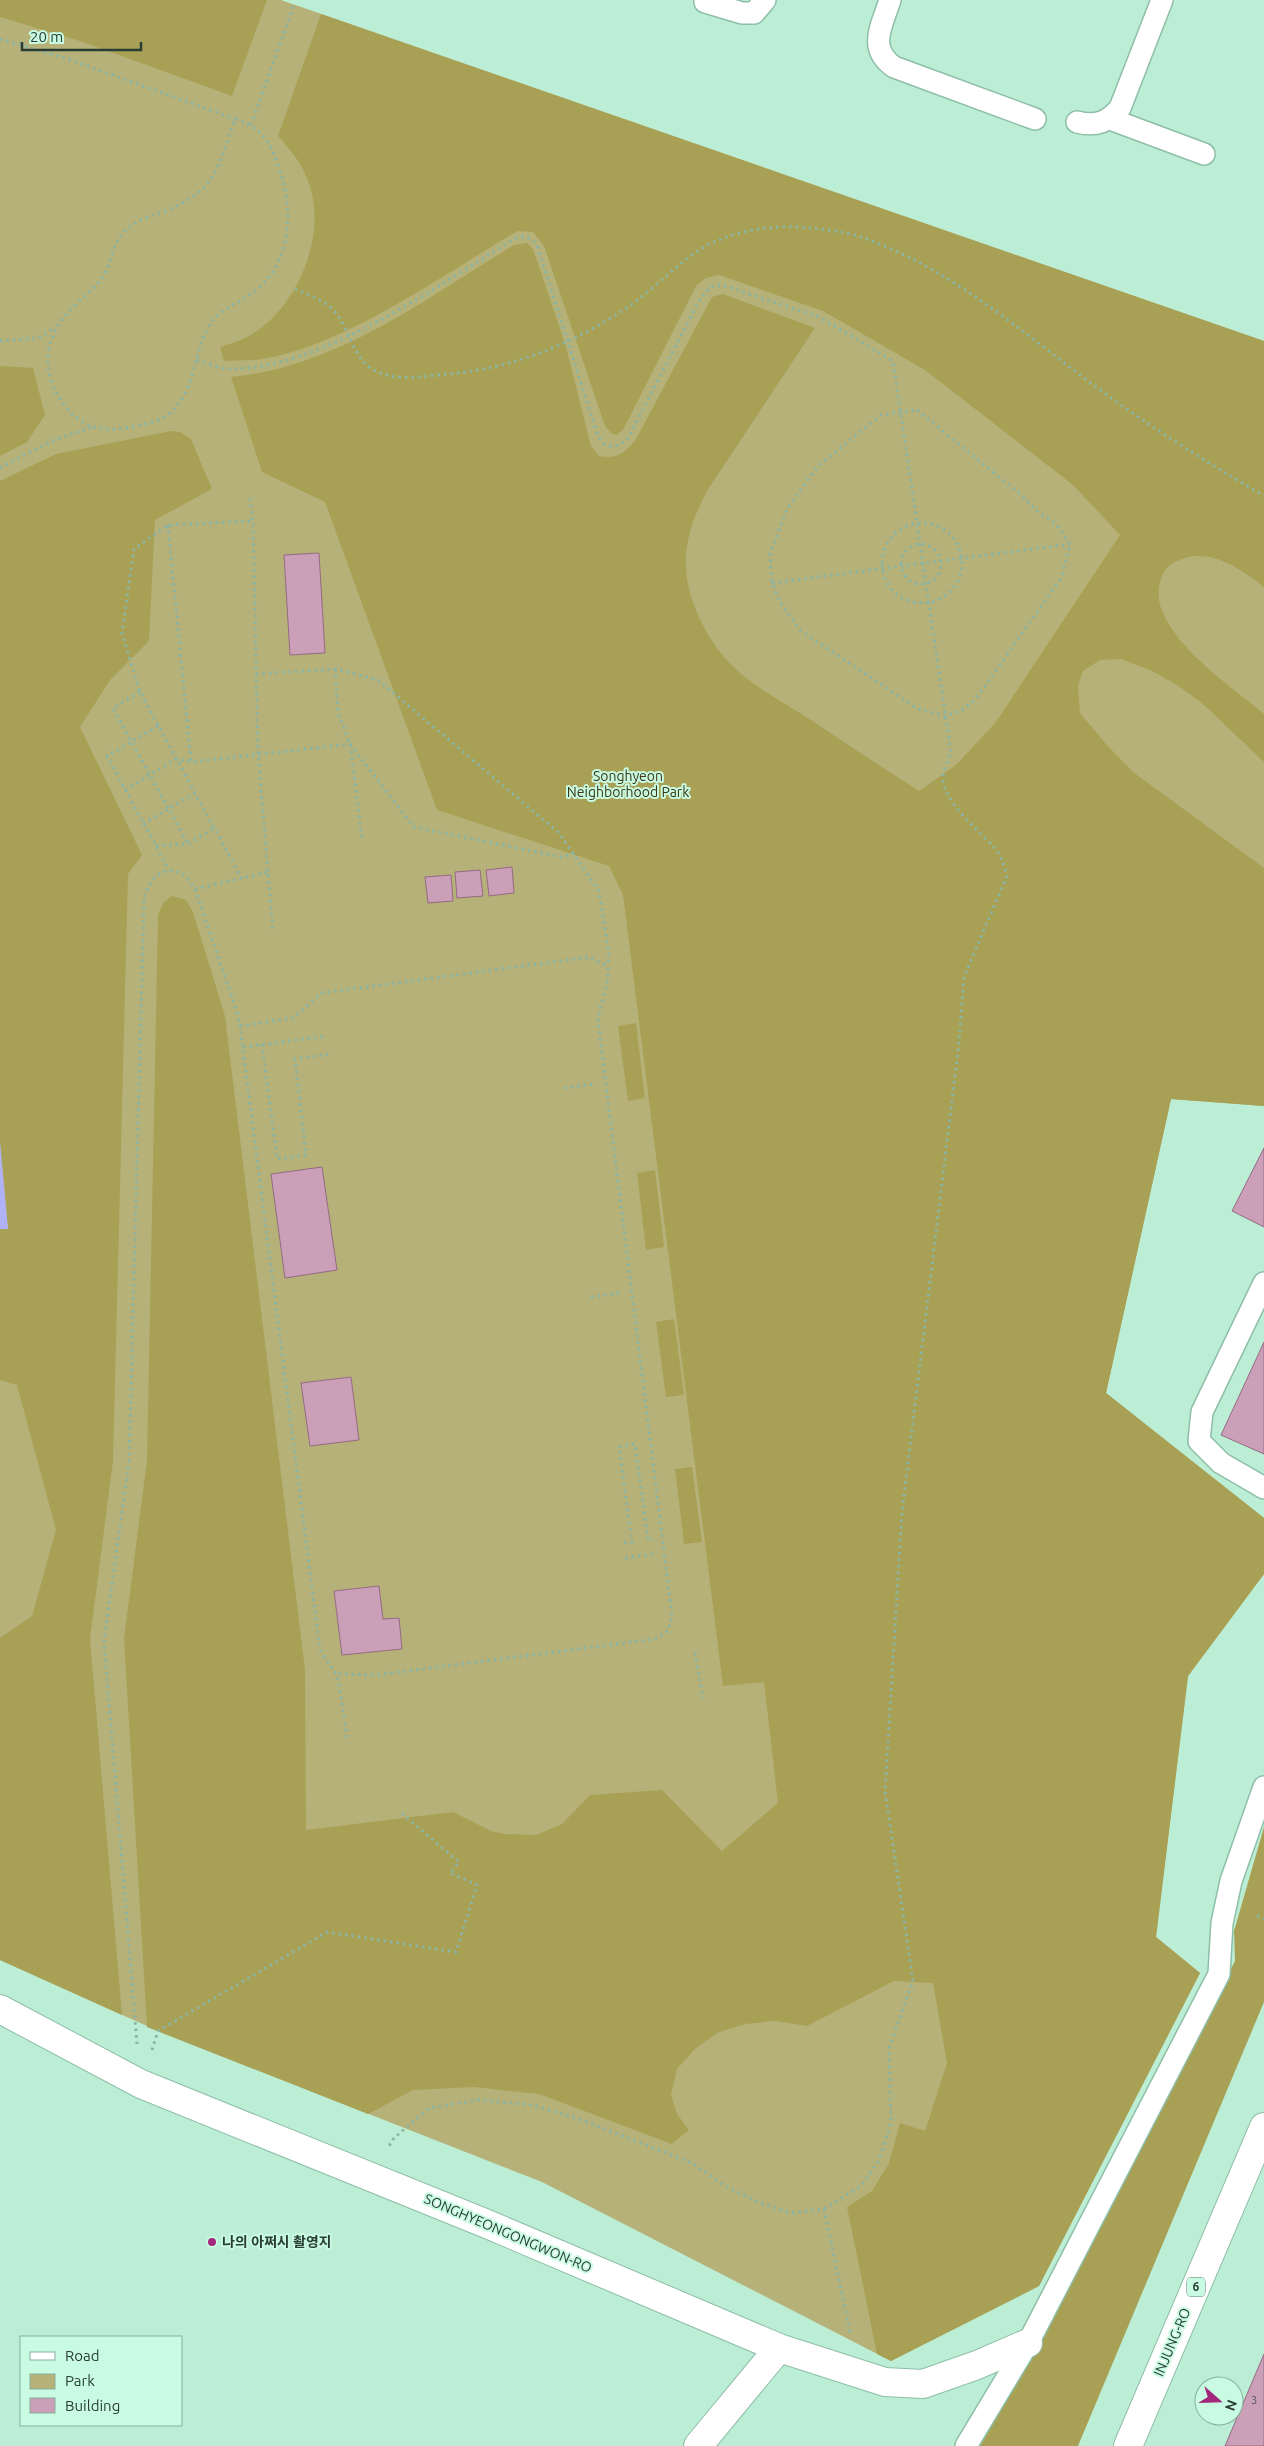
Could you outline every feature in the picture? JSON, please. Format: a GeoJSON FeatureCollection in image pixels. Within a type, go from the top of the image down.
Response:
{"type":"FeatureCollection","features":[{"type":"Feature","properties":{"kind":"street","name":"SONGHYEONGONGWON-RO"},"geometry":{"type":"LineString","coordinates":[[0,2009],[141,2084],[368,2175],[779,2348],[885,2382],[923,2384],[977,2365],[1028,2343]]}},
{"type":"Feature","properties":{"kind":"street","name":"INJUNG-RO"},"geometry":{"type":"LineString","coordinates":[[1128,2446],[1264,2127]]}},
{"type":"Feature","properties":{"kind":"street"},"geometry":{"type":"LineString","coordinates":[[698,2446],[779,2348]]}},
{"type":"Feature","properties":{"kind":"lane"},"geometry":{"type":"LineString","coordinates":[[705,2],[742,13],[754,13],[765,0]]}},
{"type":"Feature","properties":{"kind":"lane"},"geometry":{"type":"LineString","coordinates":[[890,0],[878,37],[878,50],[884,60],[894,67],[1035,119]]}},
{"type":"Feature","properties":{"kind":"lane"},"geometry":{"type":"LineString","coordinates":[[1077,122],[1088,125],[1110,119],[1120,108],[1128,92],[1162,0]]}},
{"type":"Feature","properties":{"kind":"lane"},"geometry":{"type":"LineString","coordinates":[[1110,119],[1204,154]]}},
{"type":"Feature","properties":{"kind":"lane"},"geometry":{"type":"LineString","coordinates":[[1264,1283],[1202,1412],[1199,1441],[1221,1463],[1264,1488]]}},
{"type":"Feature","properties":{"kind":"lane"},"geometry":{"type":"LineString","coordinates":[[966,2446],[1028,2343],[1219,1974],[1222,1923],[1231,1882],[1264,1787]]}},
{"type":"Feature","properties":{"kind":"path"},"geometry":{"type":"LineString","coordinates":[[251,124],[294,5]]}},
{"type":"Feature","properties":{"kind":"path"},"geometry":{"type":"LineString","coordinates":[[0,38],[65,58],[251,124],[264,134],[275,154],[285,187],[289,227],[283,252],[261,285],[249,296],[218,313],[207,327],[183,397],[171,412],[155,422],[113,430],[93,427],[52,442],[0,468]]}},
{"type":"Feature","properties":{"kind":"path"},"geometry":{"type":"LineString","coordinates":[[0,341],[38,338],[56,326],[77,301],[99,282],[106,271],[117,242],[123,232],[147,216],[175,207],[197,196],[208,184],[216,170],[235,119]]}},
{"type":"Feature","properties":{"kind":"path"},"geometry":{"type":"LineString","coordinates":[[295,289],[326,304],[334,312],[362,361],[370,369],[383,375],[403,377],[480,372],[506,366],[568,341],[626,308],[702,248],[730,236],[756,230],[806,228],[854,235],[912,259],[962,286],[1159,432],[1264,496]]}},
{"type":"Feature","properties":{"kind":"path"},"geometry":{"type":"LineString","coordinates":[[197,360],[228,370],[263,366],[309,354],[374,323],[516,238],[525,236],[532,238],[537,246],[598,436],[601,443],[609,447],[618,446],[627,440],[699,301],[710,287],[722,285],[819,318],[892,361],[951,753],[943,777],[949,795],[969,823],[995,848],[1003,860],[1007,876],[964,978],[959,1043],[902,1512],[884,1791],[913,1981],[889,2048],[891,2123],[878,2162],[861,2186],[824,2209],[792,2213],[760,2203],[725,2186],[692,2163],[582,2120],[532,2104],[479,2100],[429,2108],[394,2138],[368,2175]]}},
{"type":"Feature","properties":{"kind":"path"},"geometry":{"type":"LineString","coordinates":[[56,326],[46,359],[48,376],[57,394],[68,408],[93,427]]}},
{"type":"Feature","properties":{"kind":"path"},"geometry":{"type":"LineString","coordinates":[[917,410],[1022,495],[1037,511],[1056,524],[1070,544],[1062,576],[975,700],[961,711],[945,716],[918,709],[801,631],[780,602],[772,583],[770,554],[787,509],[818,466],[881,415],[899,412],[917,410]]}},
{"type":"Feature","properties":{"kind":"path"},"geometry":{"type":"LineString","coordinates":[[250,498],[253,521],[258,754],[273,931]]}},
{"type":"Feature","properties":{"kind":"path"},"geometry":{"type":"LineString","coordinates":[[242,879],[140,692],[122,633],[134,549],[168,525],[253,521]]}},
{"type":"Feature","properties":{"kind":"path"},"geometry":{"type":"LineString","coordinates":[[916,523],[941,527],[952,535],[963,558],[962,571],[958,583],[950,593],[940,600],[928,604],[915,604],[903,600],[893,592],[886,581],[882,569],[886,544],[904,527],[916,523]]}},
{"type":"Feature","properties":{"kind":"path"},"geometry":{"type":"LineString","coordinates":[[168,525],[191,762]]}},
{"type":"Feature","properties":{"kind":"path"},"geometry":{"type":"LineString","coordinates":[[919,544],[931,546],[941,561],[941,567],[936,578],[925,584],[918,584],[907,578],[901,567],[904,554],[912,546],[919,544]]}},
{"type":"Feature","properties":{"kind":"path"},"geometry":{"type":"LineString","coordinates":[[772,583],[1070,544]]}},
{"type":"Feature","properties":{"kind":"path"},"geometry":{"type":"LineString","coordinates":[[256,674],[335,669],[378,680],[559,833],[599,891],[609,954],[608,978],[599,1008],[598,1020],[672,1616],[668,1631],[656,1639],[376,1675],[336,1674]]}},
{"type":"Feature","properties":{"kind":"path"},"geometry":{"type":"LineString","coordinates":[[335,669],[338,714],[350,744],[362,838]]}},
{"type":"Feature","properties":{"kind":"path"},"geometry":{"type":"LineString","coordinates":[[140,692],[113,708],[188,844]]}},
{"type":"Feature","properties":{"kind":"path"},"geometry":{"type":"LineString","coordinates":[[158,726],[107,756],[169,870]]}},
{"type":"Feature","properties":{"kind":"path"},"geometry":{"type":"LineString","coordinates":[[125,790],[176,759],[191,762],[350,744]]}},
{"type":"Feature","properties":{"kind":"path"},"geometry":{"type":"LineString","coordinates":[[350,744],[414,827],[560,857],[574,854]]}},
{"type":"Feature","properties":{"kind":"path"},"geometry":{"type":"LineString","coordinates":[[143,824],[195,793]]}},
{"type":"Feature","properties":{"kind":"path"},"geometry":{"type":"LineString","coordinates":[[156,846],[188,844],[214,828]]}},
{"type":"Feature","properties":{"kind":"path"},"geometry":{"type":"LineString","coordinates":[[141,2084],[104,1641],[129,1461],[144,898],[148,884],[159,874],[169,870],[183,874],[195,889],[238,1012],[320,1650],[336,1674],[340,1688],[347,1739]]}},
{"type":"Feature","properties":{"kind":"path"},"geometry":{"type":"LineString","coordinates":[[195,889],[268,872]]}},
{"type":"Feature","properties":{"kind":"path"},"geometry":{"type":"LineString","coordinates":[[240,1026],[293,1018],[322,993],[589,957],[608,967]]}},
{"type":"Feature","properties":{"kind":"path"},"geometry":{"type":"LineString","coordinates":[[243,1047],[327,1036]]}},
{"type":"Feature","properties":{"kind":"path"},"geometry":{"type":"LineString","coordinates":[[262,1044],[277,1159],[306,1155],[295,1059],[330,1054]]}},
{"type":"Feature","properties":{"kind":"path"},"geometry":{"type":"LineString","coordinates":[[564,1088],[595,1084]]}},
{"type":"Feature","properties":{"kind":"path"},"geometry":{"type":"LineString","coordinates":[[591,1297],[622,1293]]}},
{"type":"Feature","properties":{"kind":"path"},"geometry":{"type":"LineString","coordinates":[[624,1543],[632,1542],[619,1447],[634,1444],[648,1540],[653,1539]]}},
{"type":"Feature","properties":{"kind":"path"},"geometry":{"type":"LineString","coordinates":[[626,1558],[655,1554]]}},
{"type":"Feature","properties":{"kind":"path"},"geometry":{"type":"LineString","coordinates":[[695,1653],[702,1699]]}},
{"type":"Feature","properties":{"kind":"path"},"geometry":{"type":"LineString","coordinates":[[141,2084],[158,2031],[327,1932],[456,1952],[477,1885],[450,1873],[460,1862],[399,1810]]}},
{"type":"Feature","properties":{"kind":"path"},"geometry":{"type":"LineString","coordinates":[[824,2209],[860,2374]]}},
{"type":"Feature","properties":{"kind":"green space","name":"Songhyeon Neighborhood Park"},"geometry":{"type":"Polygon","coordinates":[[[0,0],[281,0],[1264,341],[1264,1106],[1171,1099],[1106,1393],[1264,1518],[1264,1574],[1188,1676],[1156,1937],[1200,1973],[1039,2286],[891,2361],[542,2182],[158,2031],[0,1960],[0,0]]]}},
{"type":"Feature","properties":{"kind":"green space"},"geometry":{"type":"Polygon","coordinates":[[[0,0],[267,0],[232,96],[83,42],[0,17],[0,0]]]}},
{"type":"Feature","properties":{"kind":"green space"},"geometry":{"type":"Polygon","coordinates":[[[321,14],[1264,341],[1264,587],[1246,573],[1225,562],[1215,558],[1193,556],[1182,559],[1168,567],[1160,581],[1159,594],[1161,608],[1179,639],[1206,666],[1264,714],[1264,762],[1203,704],[1177,685],[1152,671],[1121,659],[1100,660],[1083,671],[1078,686],[1080,713],[1133,772],[1264,868],[1264,1106],[1171,1099],[1106,1393],[1264,1518],[1264,1574],[1188,1676],[1156,1937],[1200,1973],[1039,2286],[891,2361],[877,2354],[847,2207],[872,2191],[889,2163],[900,2123],[925,2131],[947,2063],[933,1983],[894,1981],[807,2026],[776,2021],[745,2024],[717,2033],[695,2049],[677,2069],[671,2095],[677,2114],[689,2130],[672,2144],[539,2094],[474,2087],[413,2090],[368,2114],[147,2027],[124,1639],[147,1460],[158,915],[163,903],[172,896],[186,900],[193,912],[225,1016],[305,1670],[306,1830],[453,1812],[491,1831],[505,1834],[536,1835],[562,1824],[590,1795],[662,1790],[722,1851],[778,1803],[764,1682],[723,1686],[623,895],[609,866],[437,810],[325,502],[262,472],[231,377],[270,371],[307,360],[344,345],[379,328],[413,308],[514,245],[527,243],[533,249],[565,343],[591,446],[599,456],[611,457],[621,454],[636,439],[712,297],[723,294],[815,328],[707,491],[688,539],[686,569],[688,584],[692,600],[708,634],[718,650],[738,671],[752,683],[919,791],[956,765],[996,722],[1120,535],[1073,485],[925,370],[823,311],[719,275],[706,278],[696,286],[623,430],[617,435],[612,434],[605,426],[544,246],[533,232],[518,231],[390,308],[326,340],[263,359],[224,361],[220,347],[245,338],[263,327],[278,312],[292,294],[310,252],[314,230],[314,208],[310,187],[305,173],[297,160],[278,136],[321,14]]]}},
{"type":"Feature","properties":{"kind":"green space"},"geometry":{"type":"Polygon","coordinates":[[[0,366],[33,368],[45,415],[27,442],[0,456],[0,366]]]}},
{"type":"Feature","properties":{"kind":"green space"},"geometry":{"type":"Polygon","coordinates":[[[171,431],[180,432],[191,439],[212,489],[155,520],[149,641],[110,680],[80,727],[142,855],[128,874],[113,1461],[90,1639],[122,2015],[0,1960],[0,1638],[32,1616],[56,1530],[17,1385],[0,1380],[0,1229],[8,1229],[0,1142],[0,481],[56,454],[171,431]]]}},
{"type":"Feature","properties":{"kind":"green space"},"geometry":{"type":"Polygon","coordinates":[[[636,1023],[645,1098],[628,1101],[618,1026],[636,1023]]]}},
{"type":"Feature","properties":{"kind":"green space"},"geometry":{"type":"Polygon","coordinates":[[[655,1170],[664,1247],[646,1250],[637,1173],[655,1170]]]}},
{"type":"Feature","properties":{"kind":"green space"},"geometry":{"type":"Polygon","coordinates":[[[674,1319],[684,1395],[666,1397],[656,1322],[674,1319]]]}},
{"type":"Feature","properties":{"kind":"green space"},"geometry":{"type":"Polygon","coordinates":[[[692,1467],[702,1542],[684,1544],[675,1469],[692,1467]]]}},
{"type":"Feature","properties":{"kind":"green space"},"geometry":{"type":"Polygon","coordinates":[[[1264,1827],[1264,2002],[1078,2446],[980,2446],[1034,2353],[1235,1961],[1234,1931],[1264,1827]]]}},
{"type":"Feature","properties":{"kind":"water"},"geometry":{"type":"Polygon","coordinates":[[[0,1142],[8,1229],[0,1229],[0,1142]]]}},
{"type":"Feature","properties":{"kind":"building"},"geometry":{"type":"Polygon","coordinates":[[[319,553],[325,653],[290,655],[284,555],[319,553]]]}},
{"type":"Feature","properties":{"kind":"building"},"geometry":{"type":"Polygon","coordinates":[[[512,867],[514,893],[489,896],[486,870],[512,867]]]}},
{"type":"Feature","properties":{"kind":"building"},"geometry":{"type":"Polygon","coordinates":[[[480,870],[483,896],[457,898],[455,872],[480,870]]]}},
{"type":"Feature","properties":{"kind":"building"},"geometry":{"type":"Polygon","coordinates":[[[451,875],[453,901],[428,903],[425,877],[451,875]]]}},
{"type":"Feature","properties":{"kind":"building"},"geometry":{"type":"Polygon","coordinates":[[[1264,1148],[1264,1227],[1232,1211],[1264,1148]]]}},
{"type":"Feature","properties":{"kind":"building"},"geometry":{"type":"Polygon","coordinates":[[[322,1167],[337,1270],[285,1278],[271,1174],[322,1167]]]}},
{"type":"Feature","properties":{"kind":"building"},"geometry":{"type":"Polygon","coordinates":[[[1264,1342],[1264,1454],[1221,1435],[1264,1342]]]}},
{"type":"Feature","properties":{"kind":"building"},"geometry":{"type":"Polygon","coordinates":[[[351,1377],[359,1440],[310,1446],[301,1383],[351,1377]]]}},
{"type":"Feature","properties":{"kind":"building"},"geometry":{"type":"Polygon","coordinates":[[[379,1586],[383,1619],[399,1618],[402,1649],[342,1655],[334,1591],[379,1586]]]}},
{"type":"Feature","properties":{"kind":"building"},"geometry":{"type":"Polygon","coordinates":[[[1264,2354],[1264,2446],[1225,2446],[1233,2426],[1244,2426],[1244,2401],[1264,2354]]]}},
{"type":"Feature","properties":{"kind":"place","name":"나의 아쩌시 촬영지"},"geometry":{"type":"Point","coordinates":[212,2242]}}]}
